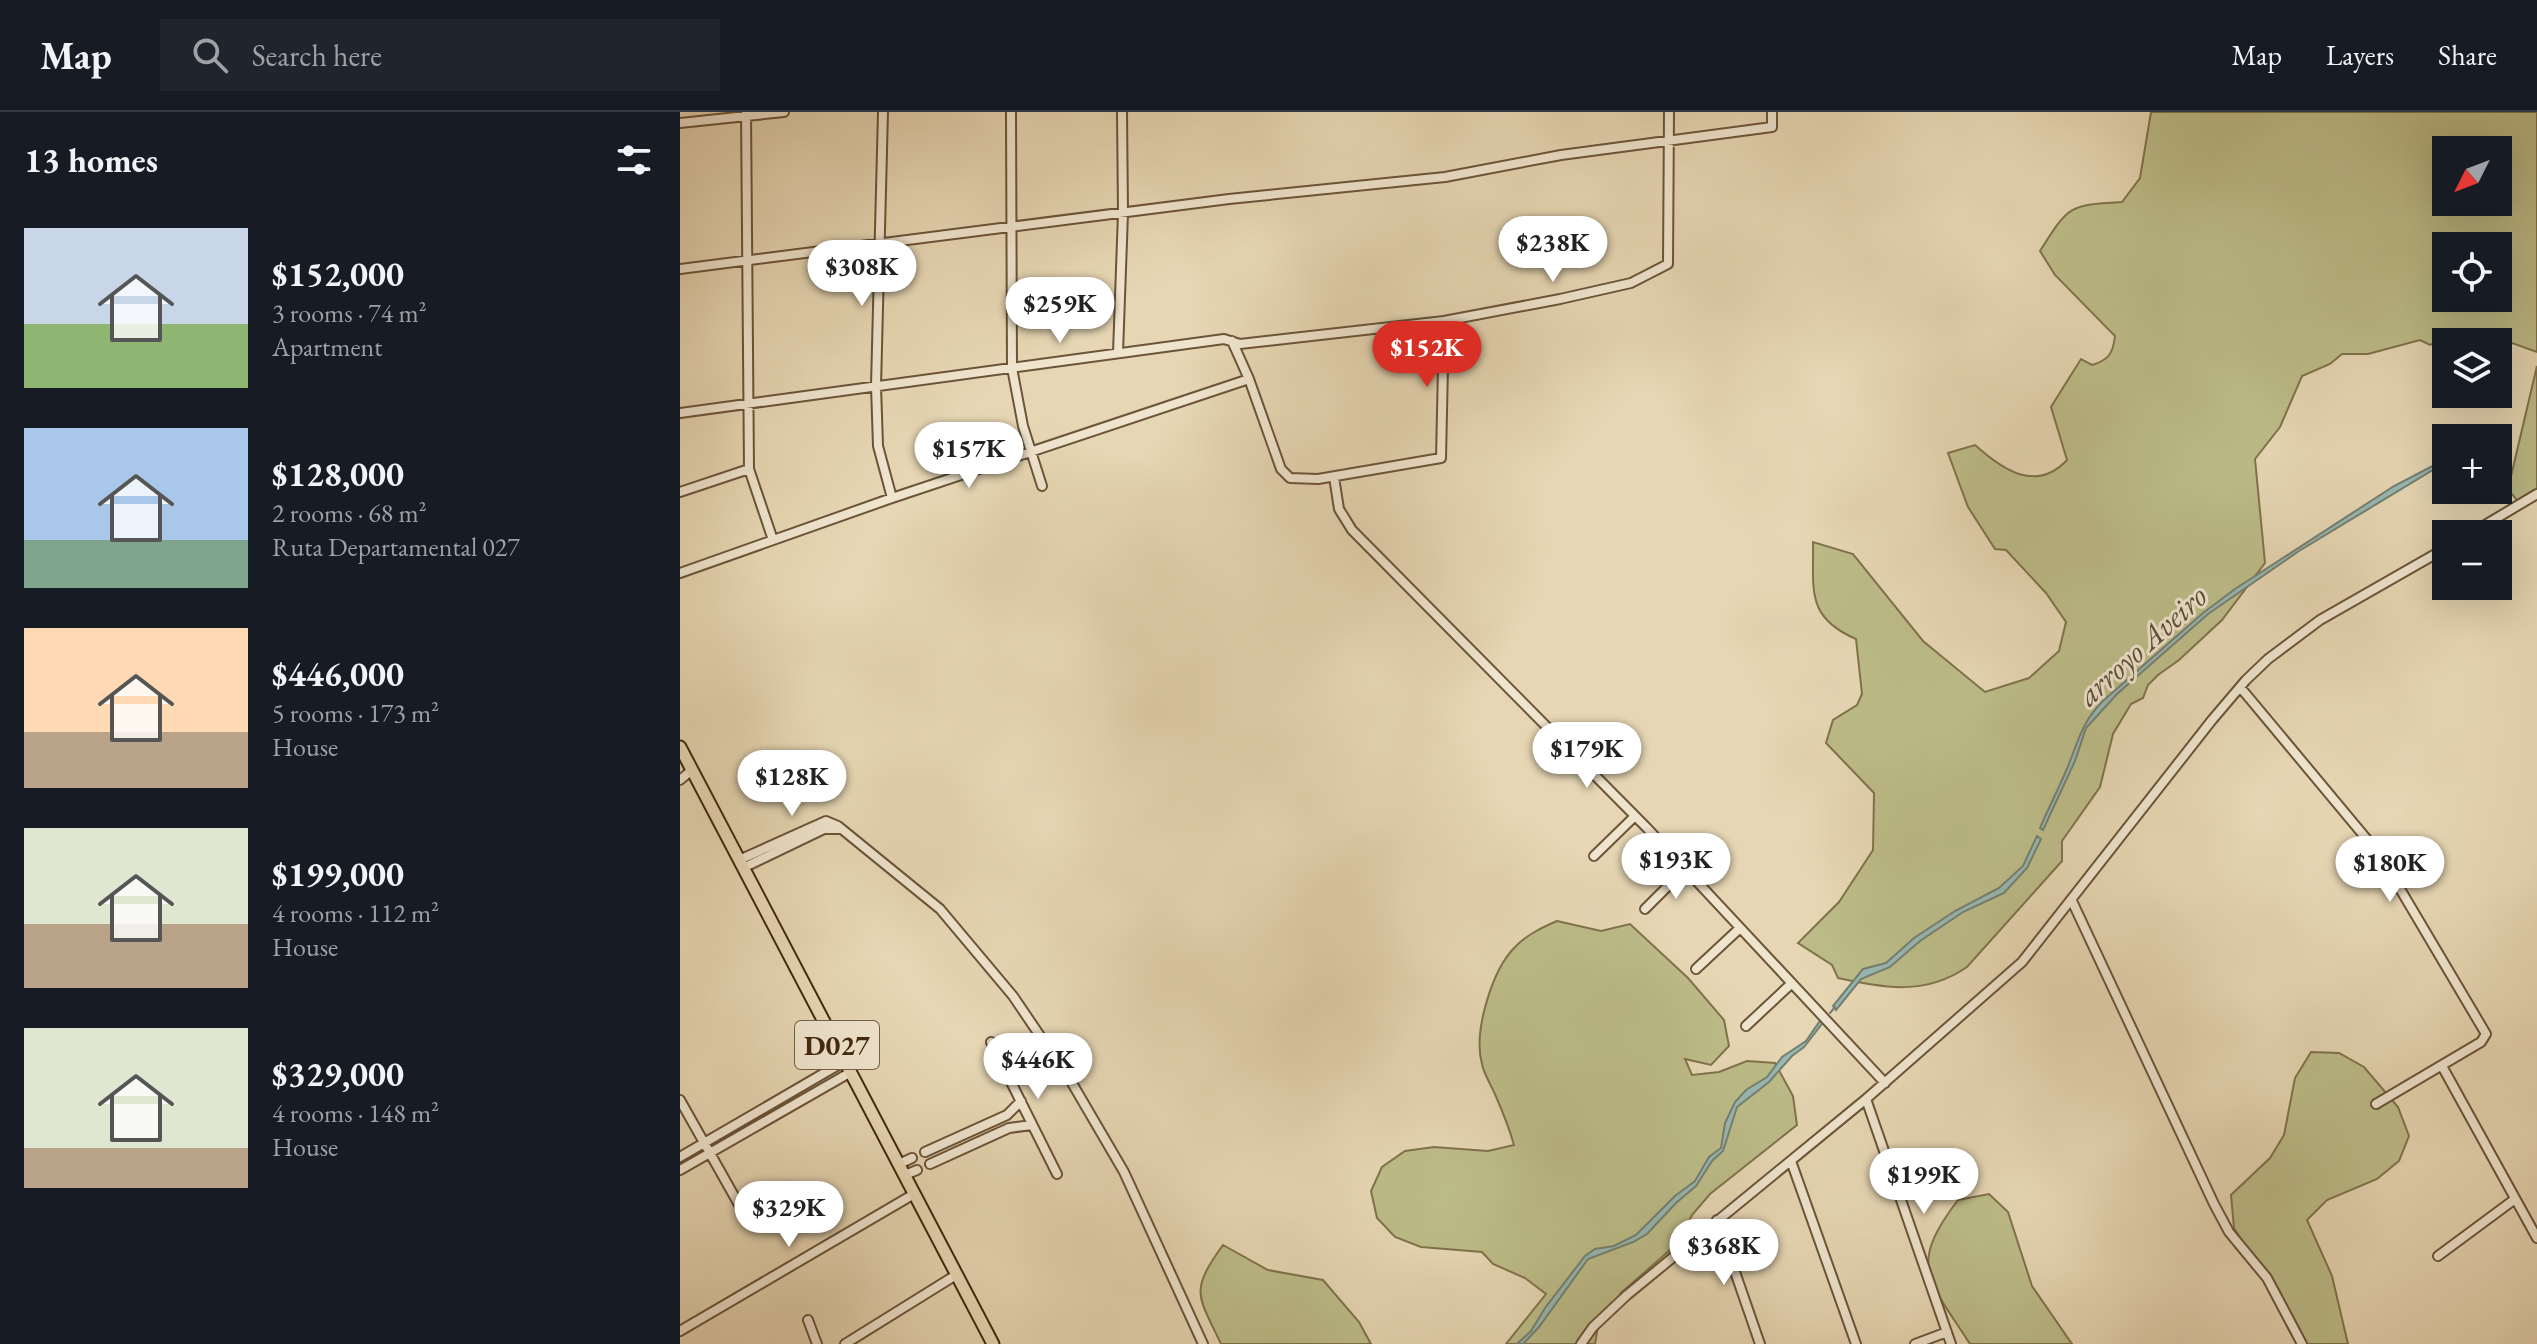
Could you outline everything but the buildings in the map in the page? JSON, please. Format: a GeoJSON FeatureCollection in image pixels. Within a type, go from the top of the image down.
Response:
{"type":"FeatureCollection","features":[{"type":"Feature","properties":{"kind":"main road","name":"D027"},"geometry":{"type":"LineString","coordinates":[[680,747],[993,1344]]}},
{"type":"Feature","properties":{"kind":"street"},"geometry":{"type":"LineString","coordinates":[[680,123],[784,112]]}},
{"type":"Feature","properties":{"kind":"street"},"geometry":{"type":"LineString","coordinates":[[883,112],[876,386],[878,446],[892,498]]}},
{"type":"Feature","properties":{"kind":"street"},"geometry":{"type":"LineString","coordinates":[[1011,112],[1012,368],[1023,426],[1042,486]]}},
{"type":"Feature","properties":{"kind":"street"},"geometry":{"type":"LineString","coordinates":[[1118,353],[1123,213],[1122,112]]}},
{"type":"Feature","properties":{"kind":"street"},"geometry":{"type":"LineString","coordinates":[[680,413],[1224,339],[1240,344],[1444,321],[1631,283],[1668,264],[1669,112]]}},
{"type":"Feature","properties":{"kind":"street"},"geometry":{"type":"LineString","coordinates":[[680,269],[1229,199],[1445,177],[1561,155],[1772,127],[1772,112]]}},
{"type":"Feature","properties":{"kind":"street"},"geometry":{"type":"LineString","coordinates":[[746,114],[749,469],[773,540]]}},
{"type":"Feature","properties":{"kind":"street"},"geometry":{"type":"LineString","coordinates":[[1232,341],[1281,469],[1290,478],[1305,480],[1441,458],[1444,321]]}},
{"type":"Feature","properties":{"kind":"street"},"geometry":{"type":"LineString","coordinates":[[680,573],[892,498],[1249,379]]}},
{"type":"Feature","properties":{"kind":"street"},"geometry":{"type":"LineString","coordinates":[[680,492],[749,469]]}},
{"type":"Feature","properties":{"kind":"street"},"geometry":{"type":"LineString","coordinates":[[1334,477],[1339,509],[1352,530],[1635,816],[1885,1083]]}},
{"type":"Feature","properties":{"kind":"street"},"geometry":{"type":"LineString","coordinates":[[2493,520],[2537,494]]}},
{"type":"Feature","properties":{"kind":"street"},"geometry":{"type":"LineString","coordinates":[[1581,1344],[1593,1327],[1627,1295],[1885,1083],[2022,962],[2240,687],[2268,659],[2298,635],[2432,556]]}},
{"type":"Feature","properties":{"kind":"street"},"geometry":{"type":"LineString","coordinates":[[2240,687],[2380,855],[2486,1034],[2481,1042],[2376,1104]]}},
{"type":"Feature","properties":{"kind":"street"},"geometry":{"type":"LineString","coordinates":[[680,780],[692,770]]}},
{"type":"Feature","properties":{"kind":"street"},"geometry":{"type":"LineString","coordinates":[[1594,856],[1635,816]]}},
{"type":"Feature","properties":{"kind":"street"},"geometry":{"type":"LineString","coordinates":[[741,864],[824,829],[842,829],[940,909],[1013,996],[1072,1083],[1119,1164],[1203,1344]]}},
{"type":"Feature","properties":{"kind":"street"},"geometry":{"type":"LineString","coordinates":[[1645,909],[1685,869]]}},
{"type":"Feature","properties":{"kind":"street"},"geometry":{"type":"LineString","coordinates":[[2072,901],[2214,1204],[2229,1232],[2267,1278],[2302,1344]]}},
{"type":"Feature","properties":{"kind":"street"},"geometry":{"type":"LineString","coordinates":[[1696,969],[1740,928]]}},
{"type":"Feature","properties":{"kind":"street"},"geometry":{"type":"LineString","coordinates":[[1746,1026],[1792,983]]}},
{"type":"Feature","properties":{"kind":"street"},"geometry":{"type":"LineString","coordinates":[[991,1042],[1057,1174]]}},
{"type":"Feature","properties":{"kind":"street"},"geometry":{"type":"LineString","coordinates":[[2442,1066],[2537,1238]]}},
{"type":"Feature","properties":{"kind":"street"},"geometry":{"type":"LineString","coordinates":[[680,1157],[848,1067]]}},
{"type":"Feature","properties":{"kind":"street"},"geometry":{"type":"LineString","coordinates":[[680,1170],[848,1067]]}},
{"type":"Feature","properties":{"kind":"street"},"geometry":{"type":"LineString","coordinates":[[1866,1099],[1951,1344]]}},
{"type":"Feature","properties":{"kind":"street"},"geometry":{"type":"LineString","coordinates":[[680,1100],[742,1210]]}},
{"type":"Feature","properties":{"kind":"street"},"geometry":{"type":"LineString","coordinates":[[925,1152],[1007,1115],[1021,1101]]}},
{"type":"Feature","properties":{"kind":"street"},"geometry":{"type":"LineString","coordinates":[[930,1164],[1009,1128],[1032,1125]]}},
{"type":"Feature","properties":{"kind":"street"},"geometry":{"type":"LineString","coordinates":[[902,1170],[912,1158]]}},
{"type":"Feature","properties":{"kind":"street"},"geometry":{"type":"LineString","coordinates":[[1791,1161],[1856,1344]]}},
{"type":"Feature","properties":{"kind":"street"},"geometry":{"type":"LineString","coordinates":[[902,1170],[917,1170]]}},
{"type":"Feature","properties":{"kind":"street"},"geometry":{"type":"LineString","coordinates":[[680,1331],[914,1194]]}},
{"type":"Feature","properties":{"kind":"street"},"geometry":{"type":"LineString","coordinates":[[2438,1256],[2515,1199]]}},
{"type":"Feature","properties":{"kind":"street"},"geometry":{"type":"LineString","coordinates":[[1717,1220],[1760,1344]]}},
{"type":"Feature","properties":{"kind":"street"},"geometry":{"type":"LineString","coordinates":[[845,1344],[956,1275]]}},
{"type":"Feature","properties":{"kind":"street"},"geometry":{"type":"LineString","coordinates":[[808,1320],[817,1344]]}},
{"type":"Feature","properties":{"kind":"street"},"geometry":{"type":"LineString","coordinates":[[1915,1344],[1947,1332]]}},
{"type":"Feature","properties":{"kind":"green space"},"geometry":{"type":"Polygon","coordinates":[[[2151,112],[2537,112],[2537,352],[2512,343],[2512,328],[2432,328],[2430,345],[2420,340],[2368,354],[2342,354],[2330,364],[2302,376],[2280,427],[2255,459],[2265,563],[2222,620],[2158,675],[2148,685],[2143,698],[2131,704],[2113,734],[2100,787],[2062,841],[2062,861],[1967,967],[1951,976],[1920,986],[1904,987],[1838,978],[1832,965],[1798,943],[1839,902],[1873,850],[1874,793],[1826,743],[1833,720],[1857,705],[1862,694],[1856,639],[1828,621],[1816,600],[1813,542],[1853,554],[1923,641],[1985,692],[2029,678],[2059,651],[2066,622],[2046,593],[2006,550],[1995,549],[1968,507],[1948,453],[1975,445],[2008,469],[2032,476],[2055,470],[2067,460],[2051,407],[2081,359],[2092,365],[2102,361],[2111,351],[2115,336],[2055,275],[2040,251],[2058,224],[2072,210],[2091,204],[2122,202],[2140,178],[2151,112]]]}},
{"type":"Feature","properties":{"kind":"green space"},"geometry":{"type":"Polygon","coordinates":[[[2537,366],[2537,494],[2520,504],[2512,494],[2512,472],[2537,366]]]}},
{"type":"Feature","properties":{"kind":"green space"},"geometry":{"type":"Polygon","coordinates":[[[1557,921],[1601,931],[1630,924],[1688,978],[1724,1020],[1729,1046],[1711,1065],[1685,1059],[1692,1075],[1719,1072],[1747,1061],[1775,1063],[1793,1096],[1797,1125],[1710,1194],[1692,1215],[1679,1242],[1621,1293],[1608,1317],[1598,1326],[1595,1344],[1506,1344],[1546,1294],[1525,1278],[1493,1264],[1482,1252],[1421,1247],[1395,1237],[1377,1218],[1371,1191],[1382,1167],[1405,1151],[1434,1147],[1488,1151],[1514,1145],[1483,1068],[1480,1051],[1482,1019],[1492,986],[1507,957],[1525,938],[1557,921]]]}},
{"type":"Feature","properties":{"kind":"green space"},"geometry":{"type":"Polygon","coordinates":[[[2311,1052],[2339,1053],[2364,1067],[2398,1107],[2409,1136],[2399,1161],[2377,1179],[2327,1200],[2307,1220],[2332,1276],[2348,1344],[2297,1344],[2283,1304],[2234,1228],[2231,1195],[2270,1158],[2284,1135],[2295,1078],[2311,1052]]]}},
{"type":"Feature","properties":{"kind":"green space"},"geometry":{"type":"Polygon","coordinates":[[[1989,1194],[2008,1212],[2032,1286],[2072,1344],[1970,1344],[1935,1289],[1928,1259],[1932,1242],[1942,1223],[1958,1200],[1989,1194]]]}},
{"type":"Feature","properties":{"kind":"green space"},"geometry":{"type":"Polygon","coordinates":[[[1223,1245],[1268,1270],[1323,1280],[1359,1322],[1371,1344],[1221,1344],[1203,1304],[1201,1284],[1223,1245]]]}},
{"type":"Feature","properties":{"kind":"water"},"geometry":{"type":"Polygon","coordinates":[[[2432,466],[2432,470],[2299,551],[2208,614],[2117,694],[2086,728],[2075,761],[2043,830],[2040,828],[2085,725],[2104,700],[2235,589],[2394,486],[2432,466]]]}},
{"type":"Feature","properties":{"kind":"water"},"geometry":{"type":"Polygon","coordinates":[[[2037,836],[2041,839],[2027,868],[2004,893],[1963,912],[1920,941],[1890,967],[1861,979],[1836,1010],[1833,1006],[1863,969],[1886,963],[1914,938],[1955,911],[1999,888],[2023,866],[2037,836]]]}},
{"type":"Feature","properties":{"kind":"water"},"geometry":{"type":"Polygon","coordinates":[[[1822,1018],[1825,1020],[1804,1047],[1769,1082],[1737,1107],[1723,1151],[1712,1161],[1696,1186],[1647,1234],[1588,1259],[1539,1327],[1523,1344],[1517,1344],[1531,1331],[1585,1256],[1595,1249],[1614,1246],[1636,1235],[1675,1196],[1695,1181],[1709,1157],[1721,1148],[1725,1123],[1735,1102],[1746,1090],[1767,1077],[1782,1057],[1806,1041],[1822,1018]]]}},
{"type":"Feature","properties":{"kind":"waterway","name":"arroyo Aveiro"},"geometry":{"type":"LineString","coordinates":[[1830,1013],[1835,1007]]}}]}
